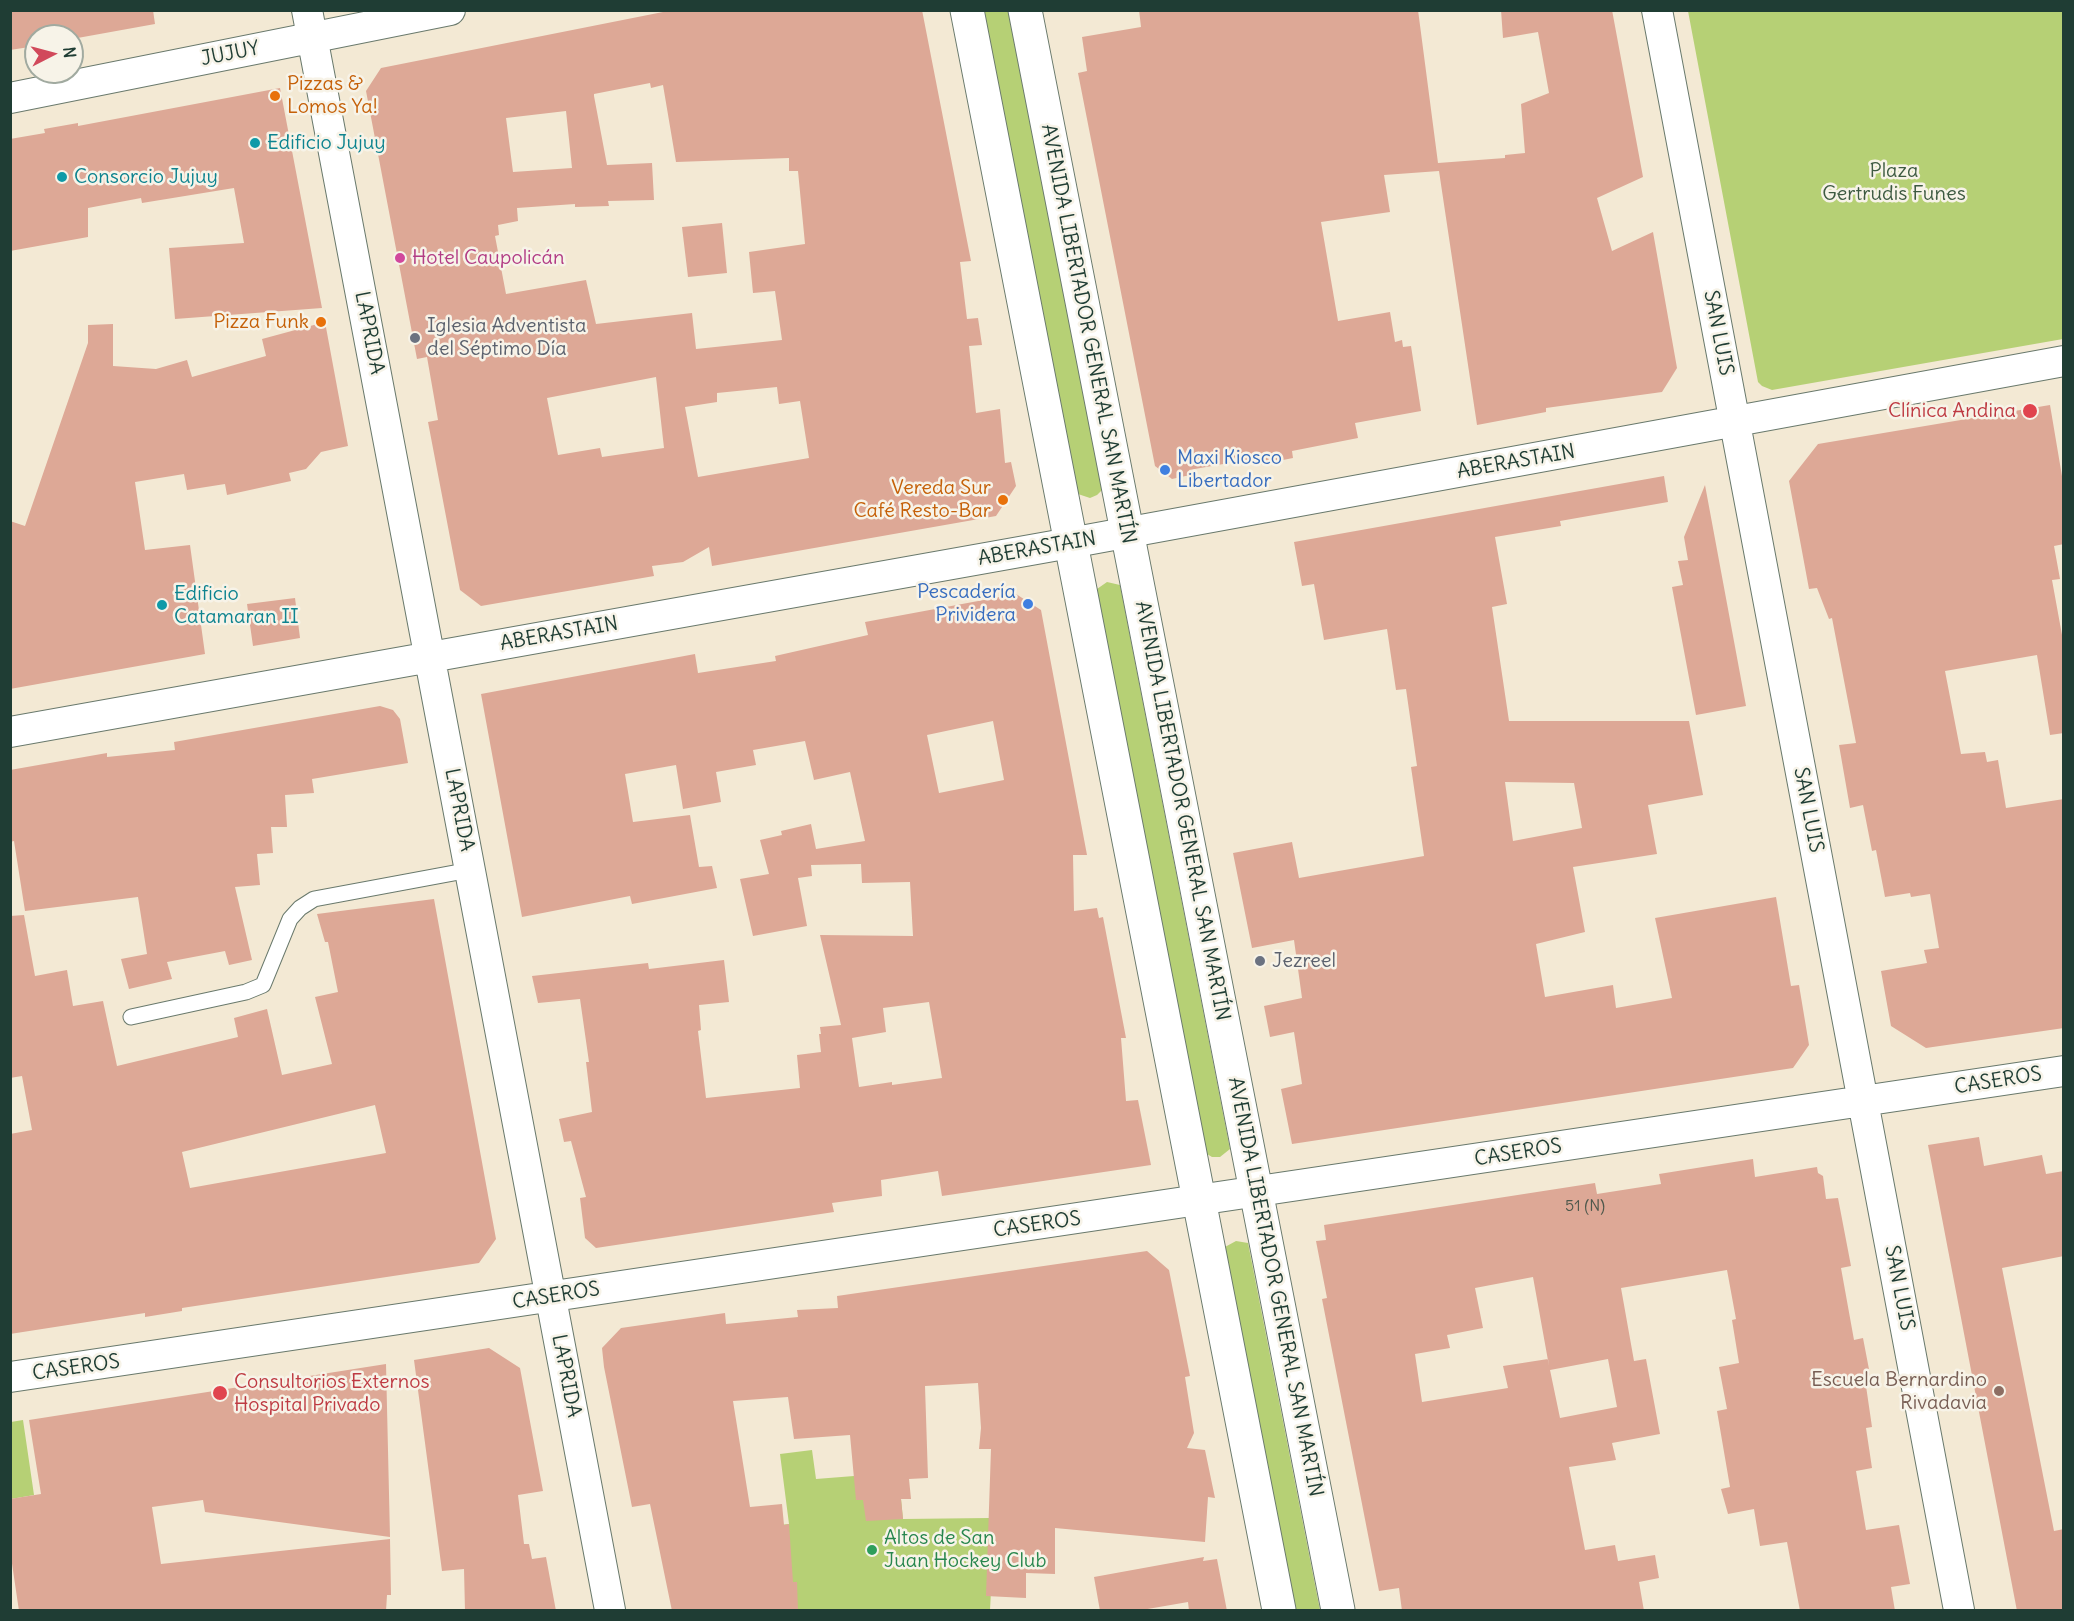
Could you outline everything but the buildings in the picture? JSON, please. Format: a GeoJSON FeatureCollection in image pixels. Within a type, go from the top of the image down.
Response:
{"type":"FeatureCollection","features":[{"type":"Feature","properties":{"kind":"main road"},"geometry":{"type":"LineString","coordinates":[[967,10],[1279,1611]]}},
{"type":"Feature","properties":{"kind":"main road","name":"AVENIDA LIBERTADOR GENERAL SAN MARTÍN"},"geometry":{"type":"LineString","coordinates":[[1025,10],[1338,1611]]}},
{"type":"Feature","properties":{"kind":"street","name":"JUJUY"},"geometry":{"type":"LineString","coordinates":[[10,98],[310,24],[450,10]]}},
{"type":"Feature","properties":{"kind":"street","name":"SAN LUIS"},"geometry":{"type":"LineString","coordinates":[[1657,10],[1959,1611]]}},
{"type":"Feature","properties":{"kind":"street","name":"LAPRIDA"},"geometry":{"type":"LineString","coordinates":[[310,24],[610,1611]]}},
{"type":"Feature","properties":{"kind":"street","name":"ABERASTAIN"},"geometry":{"type":"LineString","coordinates":[[10,732],[1070,543],[2064,362]]}},
{"type":"Feature","properties":{"kind":"street","name":"CASEROS"},"geometry":{"type":"LineString","coordinates":[[10,1377],[2064,1071]]}},
{"type":"Feature","properties":{"kind":"lane"},"geometry":{"type":"LineString","coordinates":[[131,1017],[246,992],[263,985],[290,920],[300,908],[314,899],[470,870]]}},
{"type":"Feature","properties":{"kind":"green space"},"geometry":{"type":"Polygon","coordinates":[[[984,11],[1008,11],[1102,490],[1090,498],[1078,494],[984,11]]]}},
{"type":"Feature","properties":{"kind":"green space","name":"Plaza Gertrudis Funes"},"geometry":{"type":"Polygon","coordinates":[[[1688,11],[2063,11],[2063,339],[1772,390],[1762,386],[1758,382],[1688,11]]]}},
{"type":"Feature","properties":{"kind":"green space"},"geometry":{"type":"Polygon","coordinates":[[[1107,582],[1120,585],[1230,1149],[1220,1157],[1207,1154],[1097,589],[1107,582]]]}},
{"type":"Feature","properties":{"kind":"green space"},"geometry":{"type":"Polygon","coordinates":[[[1236,1241],[1248,1243],[1320,1610],[1296,1610],[1225,1247],[1236,1241]]]}},
{"type":"Feature","properties":{"kind":"green space"},"geometry":{"type":"Polygon","coordinates":[[[23,1420],[34,1495],[11,1499],[11,1422],[23,1420]]]}},
{"type":"Feature","properties":{"kind":"green space","name":"Altos de San Juan Hockey Club"},"geometry":{"type":"Polygon","coordinates":[[[812,1450],[816,1479],[854,1476],[901,1499],[903,1519],[989,1518],[992,1572],[990,1610],[760,1610],[753,1528],[789,1524],[780,1454],[812,1450]]]}},
{"type":"Feature","properties":{"kind":"place","name":"Pizzas & Lomos Ya!"},"geometry":{"type":"Point","coordinates":[275,96]}},
{"type":"Feature","properties":{"kind":"place","name":"Edificio Jujuy"},"geometry":{"type":"Point","coordinates":[255,143]}},
{"type":"Feature","properties":{"kind":"place","name":"Consorcio Jujuy"},"geometry":{"type":"Point","coordinates":[62,177]}},
{"type":"Feature","properties":{"kind":"place","name":"Hotel Caupolicán"},"geometry":{"type":"Point","coordinates":[400,258]}},
{"type":"Feature","properties":{"kind":"place","name":"Pizza Funk"},"geometry":{"type":"Point","coordinates":[321,322]}},
{"type":"Feature","properties":{"kind":"place","name":"Iglesia Adventista del Séptimo Día"},"geometry":{"type":"Point","coordinates":[415,338]}},
{"type":"Feature","properties":{"kind":"place","name":"Clínica Andina"},"geometry":{"type":"Point","coordinates":[2030,411]}},
{"type":"Feature","properties":{"kind":"place","name":"Maxi Kiosco Libertador"},"geometry":{"type":"Point","coordinates":[1165,470]}},
{"type":"Feature","properties":{"kind":"place","name":"Vereda Sur Café Resto-Bar"},"geometry":{"type":"Point","coordinates":[1003,500]}},
{"type":"Feature","properties":{"kind":"place","name":"Pescadería Prividera"},"geometry":{"type":"Point","coordinates":[1028,604]}},
{"type":"Feature","properties":{"kind":"place","name":"Edificio Catamaran II"},"geometry":{"type":"Point","coordinates":[162,605]}},
{"type":"Feature","properties":{"kind":"place","name":"Jezreel"},"geometry":{"type":"Point","coordinates":[1260,961]}},
{"type":"Feature","properties":{"kind":"place","name":"Escuela Bernardino Rivadavia"},"geometry":{"type":"Point","coordinates":[1999,1391]}},
{"type":"Feature","properties":{"kind":"place","name":"Consultorios Externos Hospital Privado"},"geometry":{"type":"Point","coordinates":[220,1393]}},
{"type":"Feature","properties":{"kind":"place","name":"Altos de San Juan Hockey Club"},"geometry":{"type":"Point","coordinates":[872,1550]}}]}
